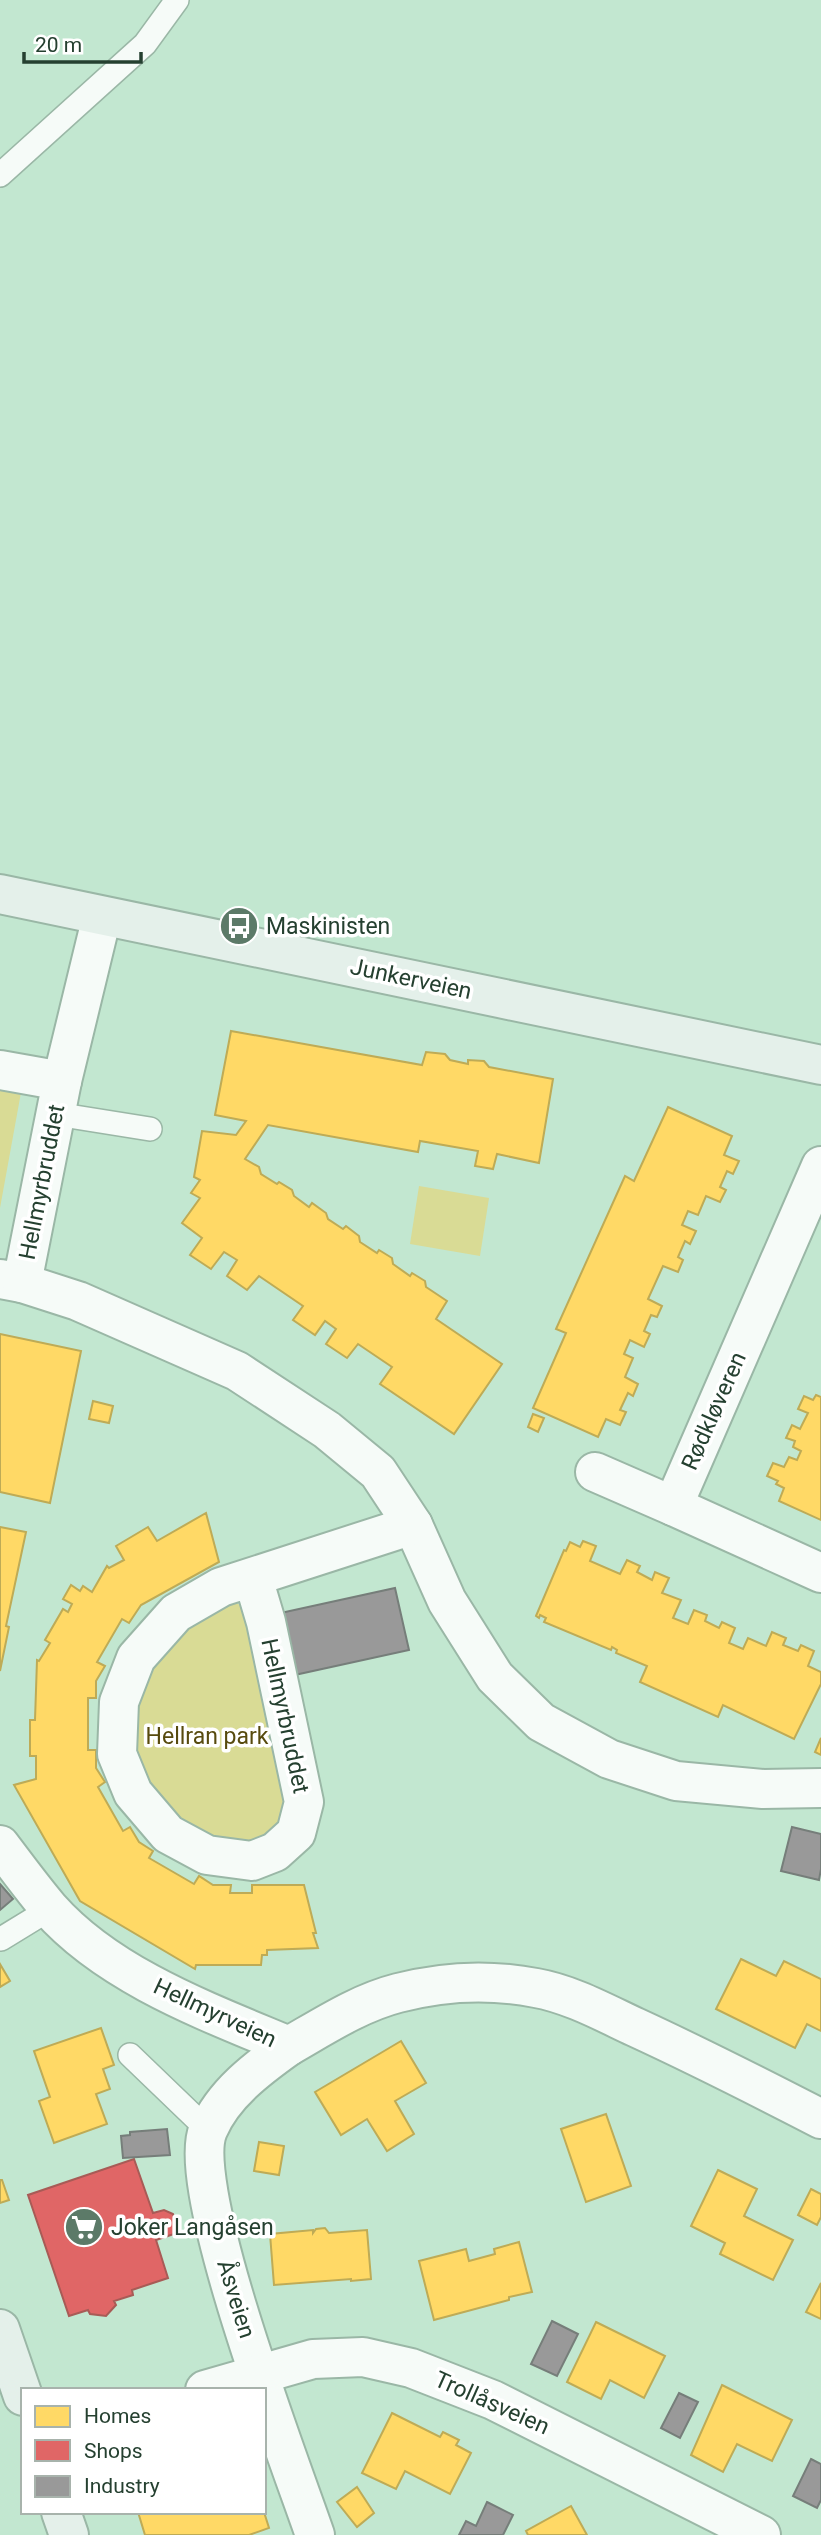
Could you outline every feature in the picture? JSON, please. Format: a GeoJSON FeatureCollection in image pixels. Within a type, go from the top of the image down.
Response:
{"type":"FeatureCollection","features":[{"type":"Feature","properties":{"kind":"street","name":"Junkerveien"},"geometry":{"type":"LineString","coordinates":[[0,894],[821,1065]]}},
{"type":"Feature","properties":{"kind":"street","name":"Hellmyrbruddet"},"geometry":{"type":"LineString","coordinates":[[102,916],[59,1098],[11,1281],[78,1301],[237,1371],[327,1430],[378,1472],[413,1525],[447,1601],[495,1677],[541,1722],[609,1759],[677,1781],[763,1789],[821,1788]]}},
{"type":"Feature","properties":{"kind":"street","name":"Hellmyrbruddet"},"geometry":{"type":"LineString","coordinates":[[0,1070],[59,1098]]}},
{"type":"Feature","properties":{"kind":"street","name":"Rødkløveren"},"geometry":{"type":"LineString","coordinates":[[673,1506],[821,1166]]}},
{"type":"Feature","properties":{"kind":"street"},"geometry":{"type":"LineString","coordinates":[[594,1472],[821,1573]]}},
{"type":"Feature","properties":{"kind":"street","name":"Hellmyrbruddet"},"geometry":{"type":"LineString","coordinates":[[253,1578],[266,1622],[304,1802],[296,1833],[275,1852],[252,1861],[206,1855],[168,1834],[133,1793],[117,1754],[120,1702],[136,1658],[176,1614],[221,1587],[413,1525]]}},
{"type":"Feature","properties":{"kind":"street","name":"Hellmyrveien"},"geometry":{"type":"LineString","coordinates":[[0,1844],[50,1909],[87,1942],[138,1977],[194,2007],[289,2046],[349,2012],[396,1993],[442,1983],[489,1982],[526,1986],[589,2006],[709,2061],[821,2119]]}},
{"type":"Feature","properties":{"kind":"street","name":"Åsveien"},"geometry":{"type":"LineString","coordinates":[[264,2388],[220,2247],[203,2158],[208,2130],[239,2086],[289,2046]]}},
{"type":"Feature","properties":{"kind":"street"},"geometry":{"type":"LineString","coordinates":[[0,2329],[21,2390]]}},
{"type":"Feature","properties":{"kind":"street","name":"Trollåsveien"},"geometry":{"type":"LineString","coordinates":[[211,2388],[313,2359],[363,2357],[411,2368],[493,2400],[761,2535]]}},
{"type":"Feature","properties":{"kind":"street","name":"Åsveien"},"geometry":{"type":"LineString","coordinates":[[266,2393],[315,2535]]}},
{"type":"Feature","properties":{"kind":"street"},"geometry":{"type":"LineString","coordinates":[[62,2514],[69,2535]]}},
{"type":"Feature","properties":{"kind":"lane"},"geometry":{"type":"LineString","coordinates":[[0,174],[145,44],[177,0]]}},
{"type":"Feature","properties":{"kind":"lane"},"geometry":{"type":"LineString","coordinates":[[59,1098],[150,1129]]}},
{"type":"Feature","properties":{"kind":"lane"},"geometry":{"type":"LineString","coordinates":[[1,1939],[50,1909]]}},
{"type":"Feature","properties":{"kind":"lane"},"geometry":{"type":"LineString","coordinates":[[130,2055],[208,2130]]}},
{"type":"Feature","properties":{"kind":"green space"},"geometry":{"type":"Polygon","coordinates":[[[0,1082],[22,1087],[0,1208],[0,1082]]]}},
{"type":"Feature","properties":{"kind":"green space"},"geometry":{"type":"Polygon","coordinates":[[[419,1186],[489,1198],[480,1256],[410,1244],[419,1186]]]}},
{"type":"Feature","properties":{"kind":"green space","name":"Hellran park"},"geometry":{"type":"Polygon","coordinates":[[[235,1601],[247,1612],[289,1814],[274,1834],[245,1847],[210,1845],[153,1798],[133,1745],[133,1702],[168,1638],[235,1601]]]}},
{"type":"Feature","properties":{"kind":"building: Homes"},"geometry":{"type":"Polygon","coordinates":[[[231,1031],[422,1065],[426,1052],[445,1054],[450,1060],[468,1064],[468,1060],[484,1061],[489,1067],[553,1079],[539,1163],[497,1154],[493,1169],[475,1166],[478,1151],[420,1141],[418,1152],[268,1125],[245,1159],[259,1167],[261,1174],[292,1190],[294,1196],[309,1207],[312,1203],[326,1213],[328,1219],[343,1229],[346,1226],[359,1236],[360,1242],[377,1253],[379,1250],[392,1258],[393,1264],[410,1276],[412,1273],[425,1281],[426,1287],[447,1301],[436,1319],[502,1364],[454,1434],[380,1384],[392,1367],[358,1344],[347,1358],[326,1344],[336,1329],[325,1321],[315,1335],[293,1320],[303,1306],[259,1276],[247,1290],[227,1276],[237,1260],[224,1252],[211,1269],[190,1255],[202,1238],[182,1223],[200,1198],[191,1193],[200,1180],[194,1177],[202,1131],[236,1135],[246,1121],[215,1115],[231,1031]]]}},
{"type":"Feature","properties":{"kind":"building: Homes"},"geometry":{"type":"Polygon","coordinates":[[[668,1107],[732,1136],[724,1155],[739,1161],[733,1174],[727,1171],[720,1187],[726,1190],[720,1202],[706,1196],[698,1215],[688,1211],[682,1225],[696,1231],[690,1244],[685,1241],[678,1257],[683,1260],[678,1272],[663,1266],[648,1299],[662,1306],[657,1317],[651,1315],[644,1331],[650,1334],[644,1347],[630,1340],[624,1354],[633,1358],[625,1377],[638,1384],[633,1396],[628,1393],[620,1410],[626,1412],[620,1425],[606,1419],[598,1437],[533,1408],[566,1333],[556,1329],[625,1176],[634,1181],[668,1107]]]}},
{"type":"Feature","properties":{"kind":"building: Homes"},"geometry":{"type":"Polygon","coordinates":[[[0,1334],[81,1351],[50,1503],[0,1492],[0,1334]]]}},
{"type":"Feature","properties":{"kind":"building: Homes"},"geometry":{"type":"Polygon","coordinates":[[[816,1395],[821,1397],[821,1520],[779,1501],[784,1488],[776,1484],[778,1481],[767,1476],[773,1463],[784,1467],[789,1457],[797,1460],[801,1451],[793,1447],[795,1441],[786,1438],[792,1425],[800,1429],[808,1413],[798,1409],[804,1396],[813,1400],[816,1395]]]}},
{"type":"Feature","properties":{"kind":"building: Homes"},"geometry":{"type":"Polygon","coordinates":[[[93,1401],[113,1406],[109,1423],[89,1419],[93,1401]]]}},
{"type":"Feature","properties":{"kind":"building: Homes"},"geometry":{"type":"Polygon","coordinates":[[[533,1414],[544,1418],[538,1432],[528,1427],[533,1414]]]}},
{"type":"Feature","properties":{"kind":"building: Homes"},"geometry":{"type":"Polygon","coordinates":[[[206,1513],[219,1562],[141,1605],[129,1623],[122,1619],[97,1662],[105,1666],[96,1681],[96,1698],[88,1698],[88,1750],[96,1750],[96,1768],[105,1782],[98,1787],[123,1831],[130,1827],[139,1842],[153,1851],[149,1858],[194,1884],[199,1876],[213,1885],[231,1885],[230,1893],[252,1893],[252,1885],[304,1885],[318,1948],[267,1950],[267,1955],[262,1955],[261,1965],[196,1965],[195,1969],[80,1901],[14,1785],[36,1779],[36,1756],[30,1756],[30,1720],[35,1720],[37,1660],[39,1661],[50,1643],[45,1640],[63,1609],[68,1612],[72,1604],[63,1599],[71,1585],[80,1591],[83,1586],[92,1592],[107,1566],[109,1568],[124,1560],[116,1546],[148,1527],[157,1541],[206,1513]]]}},
{"type":"Feature","properties":{"kind":"building: Homes"},"geometry":{"type":"Polygon","coordinates":[[[0,1527],[26,1532],[6,1626],[9,1627],[0,1671],[0,1527]]]}},
{"type":"Feature","properties":{"kind":"building: Homes"},"geometry":{"type":"Polygon","coordinates":[[[583,1541],[596,1546],[590,1561],[620,1574],[627,1560],[640,1566],[637,1572],[652,1580],[655,1572],[669,1578],[662,1593],[681,1600],[673,1618],[688,1624],[694,1610],[707,1615],[705,1621],[719,1628],[722,1622],[735,1628],[729,1643],[743,1649],[748,1638],[766,1646],[772,1632],[786,1638],[783,1645],[798,1651],[801,1645],[814,1651],[808,1666],[821,1672],[821,1684],[794,1739],[723,1705],[718,1717],[640,1682],[647,1666],[616,1653],[617,1650],[612,1647],[611,1650],[544,1622],[546,1618],[540,1615],[539,1618],[536,1616],[564,1550],[566,1551],[570,1542],[580,1547],[583,1541]]]}},
{"type":"Feature","properties":{"kind":"building: Homes"},"geometry":{"type":"Polygon","coordinates":[[[821,1738],[821,1755],[815,1752],[821,1738]]]}},
{"type":"Feature","properties":{"kind":"building: Homes"},"geometry":{"type":"Polygon","coordinates":[[[741,1959],[776,1976],[784,1961],[821,1979],[821,2031],[807,2024],[795,2048],[716,2009],[741,1959]]]}},
{"type":"Feature","properties":{"kind":"building: Homes"},"geometry":{"type":"Polygon","coordinates":[[[0,1964],[10,1981],[0,1987],[0,1964]]]}},
{"type":"Feature","properties":{"kind":"building: Homes"},"geometry":{"type":"Polygon","coordinates":[[[101,2028],[114,2065],[103,2069],[110,2089],[96,2094],[107,2124],[54,2143],[39,2101],[50,2097],[34,2051],[101,2028]]]}},
{"type":"Feature","properties":{"kind":"building: Homes"},"geometry":{"type":"Polygon","coordinates":[[[401,2041],[426,2083],[395,2101],[414,2134],[387,2151],[367,2119],[341,2135],[315,2092],[401,2041]]]}},
{"type":"Feature","properties":{"kind":"building: Homes"},"geometry":{"type":"Polygon","coordinates":[[[606,2114],[631,2186],[586,2202],[561,2129],[606,2114]]]}},
{"type":"Feature","properties":{"kind":"building: Homes"},"geometry":{"type":"Polygon","coordinates":[[[259,2142],[284,2146],[279,2175],[254,2171],[259,2142]]]}},
{"type":"Feature","properties":{"kind":"building: Homes"},"geometry":{"type":"Polygon","coordinates":[[[718,2170],[757,2189],[744,2216],[793,2240],[773,2280],[720,2254],[725,2243],[691,2226],[718,2170]]]}},
{"type":"Feature","properties":{"kind":"building: Homes"},"geometry":{"type":"Polygon","coordinates":[[[0,2180],[9,2200],[0,2203],[0,2180]]]}},
{"type":"Feature","properties":{"kind":"building: Homes"},"geometry":{"type":"Polygon","coordinates":[[[811,2189],[821,2194],[821,2217],[817,2225],[798,2215],[811,2189]]]}},
{"type":"Feature","properties":{"kind":"building: Homes"},"geometry":{"type":"Polygon","coordinates":[[[325,2228],[329,2233],[367,2230],[371,2279],[274,2285],[270,2234],[313,2230],[313,2233],[316,2229],[325,2228]]]}},
{"type":"Feature","properties":{"kind":"building: Homes"},"geometry":{"type":"Polygon","coordinates":[[[519,2242],[532,2292],[434,2320],[419,2261],[466,2249],[469,2261],[495,2254],[494,2249],[519,2242]]]}},
{"type":"Feature","properties":{"kind":"building: Homes"},"geometry":{"type":"Polygon","coordinates":[[[821,2283],[821,2319],[806,2312],[821,2283]]]}},
{"type":"Feature","properties":{"kind":"building: Homes"},"geometry":{"type":"Polygon","coordinates":[[[596,2322],[665,2356],[644,2398],[610,2380],[601,2399],[567,2382],[596,2322]]]}},
{"type":"Feature","properties":{"kind":"building: Homes"},"geometry":{"type":"Polygon","coordinates":[[[722,2385],[792,2420],[772,2461],[737,2444],[723,2472],[691,2455],[722,2385]]]}},
{"type":"Feature","properties":{"kind":"building: Homes"},"geometry":{"type":"Polygon","coordinates":[[[392,2413],[440,2437],[443,2432],[459,2440],[456,2445],[471,2453],[450,2494],[405,2471],[396,2489],[362,2473],[392,2413]]]}},
{"type":"Feature","properties":{"kind":"building: Homes"},"geometry":{"type":"Polygon","coordinates":[[[357,2487],[374,2513],[357,2527],[337,2502],[357,2487]]]}},
{"type":"Feature","properties":{"kind":"building: Homes"},"geometry":{"type":"Polygon","coordinates":[[[571,2506],[587,2535],[528,2535],[526,2531],[571,2506]]]}},
{"type":"Feature","properties":{"kind":"building: Homes"},"geometry":{"type":"Polygon","coordinates":[[[139,2514],[265,2514],[269,2528],[249,2535],[145,2535],[139,2514]]]}},
{"type":"Feature","properties":{"kind":"building: Shops"},"geometry":{"type":"Polygon","coordinates":[[[134,2159],[153,2213],[164,2210],[173,2214],[177,2227],[174,2234],[156,2240],[168,2278],[132,2290],[133,2295],[114,2301],[116,2305],[106,2316],[90,2314],[88,2310],[69,2316],[28,2195],[134,2159]]]}},
{"type":"Feature","properties":{"kind":"building: Industry"},"geometry":{"type":"Polygon","coordinates":[[[395,1588],[409,1650],[290,1676],[276,1614],[395,1588]]]}},
{"type":"Feature","properties":{"kind":"building: Industry"},"geometry":{"type":"Polygon","coordinates":[[[792,1827],[821,1834],[819,1880],[781,1871],[792,1827]]]}},
{"type":"Feature","properties":{"kind":"building: Industry"},"geometry":{"type":"Polygon","coordinates":[[[0,1884],[13,1899],[0,1910],[0,1884]]]}},
{"type":"Feature","properties":{"kind":"building: Industry"},"geometry":{"type":"Polygon","coordinates":[[[167,2129],[170,2155],[123,2158],[121,2136],[130,2135],[130,2132],[167,2129]]]}},
{"type":"Feature","properties":{"kind":"building: Industry"},"geometry":{"type":"Polygon","coordinates":[[[552,2321],[578,2334],[557,2376],[531,2364],[552,2321]]]}},
{"type":"Feature","properties":{"kind":"building: Industry"},"geometry":{"type":"Polygon","coordinates":[[[679,2393],[698,2402],[680,2438],[661,2428],[679,2393]]]}},
{"type":"Feature","properties":{"kind":"building: Industry"},"geometry":{"type":"Polygon","coordinates":[[[811,2459],[821,2464],[821,2500],[817,2508],[793,2496],[811,2459]]]}},
{"type":"Feature","properties":{"kind":"building: Industry"},"geometry":{"type":"Polygon","coordinates":[[[487,2502],[513,2515],[503,2535],[459,2535],[466,2521],[476,2526],[487,2502]]]}},
{"type":"Feature","properties":{"kind":"place","name":"Maskinisten"},"geometry":{"type":"Point","coordinates":[239,926]}},
{"type":"Feature","properties":{"kind":"place","name":"Joker Langåsen"},"geometry":{"type":"Point","coordinates":[84,2227]}}]}
